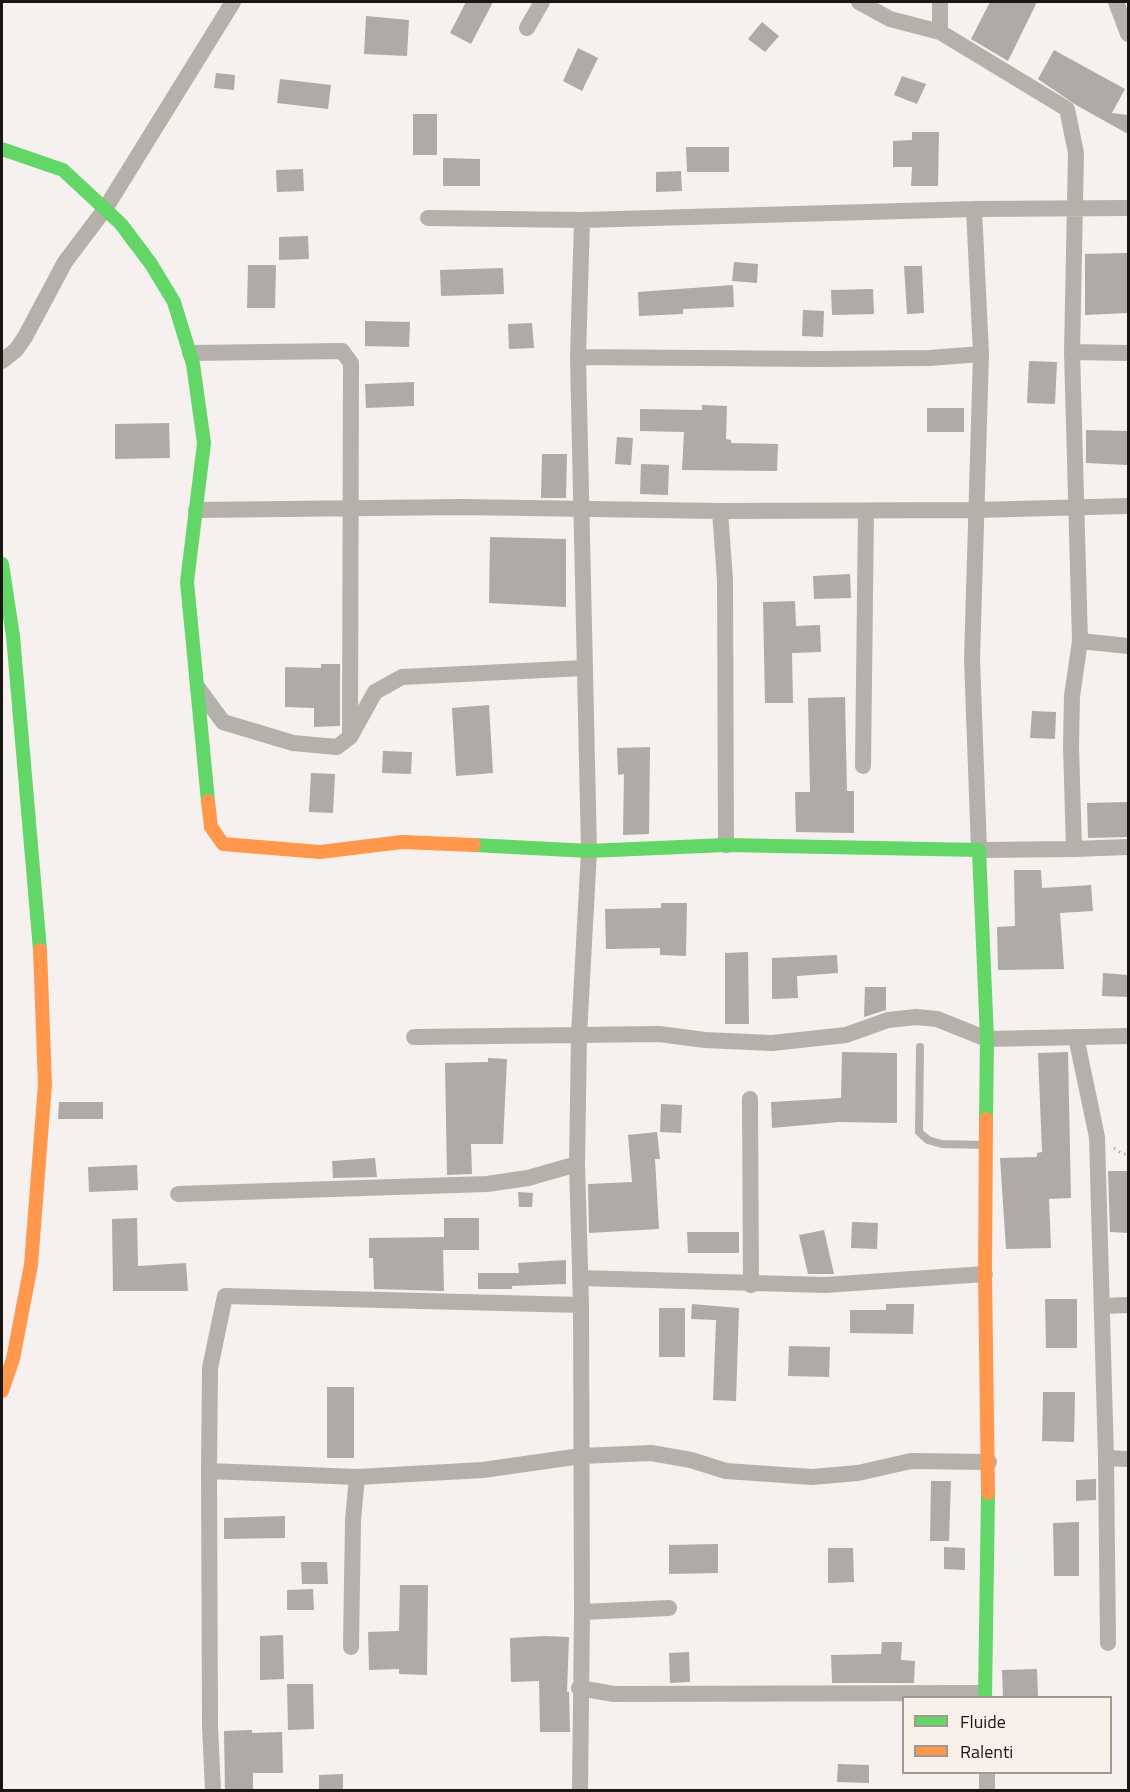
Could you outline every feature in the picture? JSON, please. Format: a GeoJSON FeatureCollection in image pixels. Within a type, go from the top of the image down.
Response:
{"type":"FeatureCollection","features":[{"type":"Feature","properties":{"kind":"street"},"geometry":{"type":"LineString","coordinates":[[2,361],[16,350],[25,337],[65,262],[105,209],[233,2]]}},
{"type":"Feature","properties":{"kind":"street"},"geometry":{"type":"LineString","coordinates":[[527,27],[542,2]]}},
{"type":"Feature","properties":{"kind":"street"},"geometry":{"type":"LineString","coordinates":[[859,2],[890,19],[940,32],[1067,109],[1076,153],[1072,352],[1074,507],[1080,641],[1072,696],[1074,849]]}},
{"type":"Feature","properties":{"kind":"street"},"geometry":{"type":"LineString","coordinates":[[940,2],[940,32]]}},
{"type":"Feature","properties":{"kind":"street"},"geometry":{"type":"LineString","coordinates":[[1116,2],[1128,34]]}},
{"type":"Feature","properties":{"kind":"street"},"geometry":{"type":"LineString","coordinates":[[2,149],[63,170],[122,224],[157,273],[174,302],[190,353],[204,443],[187,582],[211,827],[223,844],[320,852],[402,842],[589,851],[726,845],[979,850],[1128,847]]}},
{"type":"Feature","properties":{"kind":"street"},"geometry":{"type":"LineString","coordinates":[[428,218],[582,220],[974,208],[1128,208]]}},
{"type":"Feature","properties":{"kind":"street"},"geometry":{"type":"LineString","coordinates":[[579,1688],[614,1694],[985,1695],[988,1461],[985,1274],[988,1145],[987,1039],[972,659],[981,354],[974,208]]}},
{"type":"Feature","properties":{"kind":"street"},"geometry":{"type":"LineString","coordinates":[[580,1791],[581,1305],[577,1164],[579,1035],[589,851],[578,357],[582,220]]}},
{"type":"Feature","properties":{"kind":"street"},"geometry":{"type":"LineString","coordinates":[[190,353],[342,351],[351,363],[350,737]]}},
{"type":"Feature","properties":{"kind":"street"},"geometry":{"type":"LineString","coordinates":[[1072,352],[1128,353]]}},
{"type":"Feature","properties":{"kind":"street"},"geometry":{"type":"LineString","coordinates":[[578,357],[820,359],[930,358],[981,354]]}},
{"type":"Feature","properties":{"kind":"street"},"geometry":{"type":"LineString","coordinates":[[196,510],[349,507],[866,511],[1128,506]]}},
{"type":"Feature","properties":{"kind":"street"},"geometry":{"type":"LineString","coordinates":[[720,511],[725,580],[726,845]]}},
{"type":"Feature","properties":{"kind":"street"},"geometry":{"type":"LineString","coordinates":[[863,766],[866,511]]}},
{"type":"Feature","properties":{"kind":"street"},"geometry":{"type":"LineString","coordinates":[[2,564],[13,636],[39,934],[45,1084],[31,1265],[13,1359],[2,1391]]}},
{"type":"Feature","properties":{"kind":"street"},"geometry":{"type":"LineString","coordinates":[[1080,641],[1128,646]]}},
{"type":"Feature","properties":{"kind":"street"},"geometry":{"type":"LineString","coordinates":[[198,688],[223,722],[293,743],[337,747],[350,737],[375,692],[402,677],[584,668]]}},
{"type":"Feature","properties":{"kind":"street"},"geometry":{"type":"LineString","coordinates":[[414,1037],[659,1034],[705,1040],[772,1043],[846,1035],[888,1020],[916,1017],[937,1019],[987,1039],[1128,1036]]}},
{"type":"Feature","properties":{"kind":"street"},"geometry":{"type":"LineString","coordinates":[[1076,1037],[1097,1137],[1106,1458],[1108,1642]]}},
{"type":"Feature","properties":{"kind":"street"},"geometry":{"type":"LineString","coordinates":[[750,1099],[751,1285]]}},
{"type":"Feature","properties":{"kind":"street"},"geometry":{"type":"LineString","coordinates":[[178,1194],[487,1184],[528,1178],[577,1164]]}},
{"type":"Feature","properties":{"kind":"street"},"geometry":{"type":"LineString","coordinates":[[580,1278],[751,1285],[825,1285],[985,1274]]}},
{"type":"Feature","properties":{"kind":"street"},"geometry":{"type":"LineString","coordinates":[[213,1791],[210,1727],[210,1368],[225,1296],[581,1305]]}},
{"type":"Feature","properties":{"kind":"street"},"geometry":{"type":"LineString","coordinates":[[1102,1306],[1128,1305]]}},
{"type":"Feature","properties":{"kind":"street"},"geometry":{"type":"LineString","coordinates":[[209,1471],[357,1477],[483,1470],[580,1456],[651,1453],[692,1460],[726,1471],[812,1477],[858,1473],[911,1461],[988,1461]]}},
{"type":"Feature","properties":{"kind":"street"},"geometry":{"type":"LineString","coordinates":[[1106,1458],[1128,1459]]}},
{"type":"Feature","properties":{"kind":"street"},"geometry":{"type":"LineString","coordinates":[[351,1647],[353,1520],[357,1477]]}},
{"type":"Feature","properties":{"kind":"street"},"geometry":{"type":"LineString","coordinates":[[582,1612],[669,1608]]}},
{"type":"Feature","properties":{"kind":"street"},"geometry":{"type":"LineString","coordinates":[[987,1774],[987,1791]]}},
{"type":"Feature","properties":{"kind":"lane"},"geometry":{"type":"LineString","coordinates":[[920,1047],[919,1132],[928,1140],[942,1144],[988,1145]]}},
{"type":"Feature","properties":{"kind":"building"},"geometry":{"type":"Polygon","coordinates":[[[466,2],[493,2],[471,44],[450,33],[466,2]]]}},
{"type":"Feature","properties":{"kind":"building"},"geometry":{"type":"Polygon","coordinates":[[[990,2],[1037,2],[1008,61],[971,39],[990,2]]]}},
{"type":"Feature","properties":{"kind":"building"},"geometry":{"type":"Polygon","coordinates":[[[366,16],[409,20],[407,56],[364,54],[366,16]]]}},
{"type":"Feature","properties":{"kind":"building"},"geometry":{"type":"Polygon","coordinates":[[[762,22],[779,36],[765,52],[748,39],[762,22]]]}},
{"type":"Feature","properties":{"kind":"building"},"geometry":{"type":"Polygon","coordinates":[[[578,48],[598,58],[582,91],[563,81],[578,48]]]}},
{"type":"Feature","properties":{"kind":"building"},"geometry":{"type":"Polygon","coordinates":[[[1054,50],[1125,89],[1112,113],[1128,115],[1128,134],[1076,105],[1038,79],[1054,50]]]}},
{"type":"Feature","properties":{"kind":"building"},"geometry":{"type":"Polygon","coordinates":[[[216,73],[235,75],[234,90],[214,88],[216,73]]]}},
{"type":"Feature","properties":{"kind":"building"},"geometry":{"type":"Polygon","coordinates":[[[902,76],[926,84],[917,104],[894,95],[902,76]]]}},
{"type":"Feature","properties":{"kind":"building"},"geometry":{"type":"Polygon","coordinates":[[[280,79],[331,85],[328,109],[277,103],[280,79]]]}},
{"type":"Feature","properties":{"kind":"building"},"geometry":{"type":"Polygon","coordinates":[[[413,114],[437,114],[437,155],[413,155],[413,114]]]}},
{"type":"Feature","properties":{"kind":"building"},"geometry":{"type":"Polygon","coordinates":[[[912,132],[939,132],[938,186],[911,186],[912,167],[893,167],[893,141],[912,140],[912,132]]]}},
{"type":"Feature","properties":{"kind":"building"},"geometry":{"type":"Polygon","coordinates":[[[686,147],[729,147],[729,172],[687,172],[686,147]]]}},
{"type":"Feature","properties":{"kind":"building"},"geometry":{"type":"Polygon","coordinates":[[[443,158],[480,159],[480,186],[443,186],[443,158]]]}},
{"type":"Feature","properties":{"kind":"building"},"geometry":{"type":"Polygon","coordinates":[[[303,169],[304,191],[277,192],[276,170],[303,169]]]}},
{"type":"Feature","properties":{"kind":"building"},"geometry":{"type":"Polygon","coordinates":[[[681,171],[682,191],[656,192],[656,172],[681,171]]]}},
{"type":"Feature","properties":{"kind":"building"},"geometry":{"type":"Polygon","coordinates":[[[308,236],[309,259],[279,260],[279,237],[308,236]]]}},
{"type":"Feature","properties":{"kind":"building"},"geometry":{"type":"Polygon","coordinates":[[[1128,253],[1128,313],[1085,315],[1085,254],[1128,253]]]}},
{"type":"Feature","properties":{"kind":"building"},"geometry":{"type":"Polygon","coordinates":[[[734,262],[758,264],[757,283],[732,281],[734,262]]]}},
{"type":"Feature","properties":{"kind":"building"},"geometry":{"type":"Polygon","coordinates":[[[248,265],[276,265],[275,308],[247,308],[248,265]]]}},
{"type":"Feature","properties":{"kind":"building"},"geometry":{"type":"Polygon","coordinates":[[[904,266],[922,266],[924,313],[907,314],[904,266]]]}},
{"type":"Feature","properties":{"kind":"building"},"geometry":{"type":"Polygon","coordinates":[[[503,268],[504,294],[441,296],[440,270],[503,268]]]}},
{"type":"Feature","properties":{"kind":"building"},"geometry":{"type":"Polygon","coordinates":[[[733,285],[734,307],[683,309],[683,314],[639,316],[638,292],[733,285]]]}},
{"type":"Feature","properties":{"kind":"building"},"geometry":{"type":"Polygon","coordinates":[[[873,289],[874,314],[832,315],[831,290],[873,289]]]}},
{"type":"Feature","properties":{"kind":"building"},"geometry":{"type":"Polygon","coordinates":[[[803,310],[824,311],[823,337],[802,336],[803,310]]]}},
{"type":"Feature","properties":{"kind":"building"},"geometry":{"type":"Polygon","coordinates":[[[365,321],[410,322],[409,347],[365,346],[365,321]]]}},
{"type":"Feature","properties":{"kind":"building"},"geometry":{"type":"Polygon","coordinates":[[[532,323],[534,348],[509,349],[508,324],[532,323]]]}},
{"type":"Feature","properties":{"kind":"building"},"geometry":{"type":"Polygon","coordinates":[[[1029,361],[1057,362],[1055,404],[1027,403],[1029,361]]]}},
{"type":"Feature","properties":{"kind":"building"},"geometry":{"type":"Polygon","coordinates":[[[414,382],[414,406],[366,408],[365,384],[414,382]]]}},
{"type":"Feature","properties":{"kind":"building"},"geometry":{"type":"Polygon","coordinates":[[[702,405],[727,406],[726,439],[731,440],[731,443],[778,444],[777,471],[682,470],[684,432],[640,431],[640,409],[702,410],[702,405]]]}},
{"type":"Feature","properties":{"kind":"building"},"geometry":{"type":"Polygon","coordinates":[[[927,408],[964,408],[964,432],[927,432],[927,408]]]}},
{"type":"Feature","properties":{"kind":"building"},"geometry":{"type":"Polygon","coordinates":[[[169,423],[170,458],[115,459],[115,424],[169,423]]]}},
{"type":"Feature","properties":{"kind":"building"},"geometry":{"type":"Polygon","coordinates":[[[1086,430],[1128,431],[1127,465],[1086,463],[1086,430]]]}},
{"type":"Feature","properties":{"kind":"building"},"geometry":{"type":"Polygon","coordinates":[[[617,437],[633,438],[631,465],[615,464],[617,437]]]}},
{"type":"Feature","properties":{"kind":"building"},"geometry":{"type":"Polygon","coordinates":[[[542,454],[567,454],[566,498],[541,498],[542,454]]]}},
{"type":"Feature","properties":{"kind":"building"},"geometry":{"type":"Polygon","coordinates":[[[641,464],[669,465],[668,495],[640,494],[641,464]]]}},
{"type":"Feature","properties":{"kind":"building"},"geometry":{"type":"Polygon","coordinates":[[[490,537],[566,539],[566,607],[489,603],[490,537]]]}},
{"type":"Feature","properties":{"kind":"building"},"geometry":{"type":"Polygon","coordinates":[[[850,574],[851,598],[814,599],[813,576],[850,574]]]}},
{"type":"Feature","properties":{"kind":"building"},"geometry":{"type":"Polygon","coordinates":[[[795,601],[796,626],[820,625],[821,652],[792,653],[793,703],[765,703],[763,602],[795,601]]]}},
{"type":"Feature","properties":{"kind":"building"},"geometry":{"type":"Polygon","coordinates":[[[321,664],[340,664],[340,726],[314,727],[314,708],[285,707],[285,667],[321,668],[321,664]]]}},
{"type":"Feature","properties":{"kind":"building"},"geometry":{"type":"Polygon","coordinates":[[[845,697],[847,791],[854,791],[854,833],[796,832],[795,792],[810,792],[808,698],[845,697]]]}},
{"type":"Feature","properties":{"kind":"building"},"geometry":{"type":"Polygon","coordinates":[[[489,705],[493,773],[456,776],[452,708],[489,705]]]}},
{"type":"Feature","properties":{"kind":"building"},"geometry":{"type":"Polygon","coordinates":[[[1032,711],[1056,712],[1055,739],[1030,738],[1032,711]]]}},
{"type":"Feature","properties":{"kind":"building"},"geometry":{"type":"Polygon","coordinates":[[[650,747],[649,834],[623,835],[624,774],[618,775],[617,748],[650,747]]]}},
{"type":"Feature","properties":{"kind":"building"},"geometry":{"type":"Polygon","coordinates":[[[383,751],[412,752],[411,774],[382,773],[383,751]]]}},
{"type":"Feature","properties":{"kind":"building"},"geometry":{"type":"Polygon","coordinates":[[[311,773],[335,774],[333,813],[309,812],[311,773]]]}},
{"type":"Feature","properties":{"kind":"building"},"geometry":{"type":"Polygon","coordinates":[[[1128,802],[1128,837],[1088,838],[1087,803],[1128,802]]]}},
{"type":"Feature","properties":{"kind":"building"},"geometry":{"type":"Polygon","coordinates":[[[1014,870],[1041,870],[1042,888],[1091,885],[1093,911],[1060,913],[1064,969],[998,970],[997,927],[1015,926],[1014,870]]]}},
{"type":"Feature","properties":{"kind":"building"},"geometry":{"type":"Polygon","coordinates":[[[661,903],[687,903],[686,956],[660,955],[660,948],[606,949],[605,909],[661,908],[661,903]]]}},
{"type":"Feature","properties":{"kind":"building"},"geometry":{"type":"Polygon","coordinates":[[[748,952],[749,1024],[725,1024],[725,953],[748,952]]]}},
{"type":"Feature","properties":{"kind":"building"},"geometry":{"type":"Polygon","coordinates":[[[837,955],[838,973],[797,976],[798,998],[772,999],[772,958],[837,955]]]}},
{"type":"Feature","properties":{"kind":"building"},"geometry":{"type":"Polygon","coordinates":[[[1103,973],[1128,975],[1128,997],[1102,996],[1103,973]]]}},
{"type":"Feature","properties":{"kind":"building"},"geometry":{"type":"Polygon","coordinates":[[[865,987],[886,987],[886,1010],[864,1017],[865,987]]]}},
{"type":"Feature","properties":{"kind":"building"},"geometry":{"type":"Polygon","coordinates":[[[842,1052],[897,1053],[897,1123],[839,1122],[772,1128],[771,1102],[841,1098],[842,1052]]]}},
{"type":"Feature","properties":{"kind":"building"},"geometry":{"type":"Polygon","coordinates":[[[1068,1052],[1071,1198],[1049,1199],[1051,1248],[1006,1249],[1000,1158],[1037,1157],[1037,1153],[1042,1152],[1038,1053],[1068,1052]]]}},
{"type":"Feature","properties":{"kind":"building"},"geometry":{"type":"Polygon","coordinates":[[[488,1058],[507,1059],[503,1144],[471,1144],[472,1174],[447,1175],[445,1063],[488,1062],[488,1058]]]}},
{"type":"Feature","properties":{"kind":"building"},"geometry":{"type":"Polygon","coordinates":[[[59,1102],[103,1102],[103,1119],[58,1119],[59,1102]]]}},
{"type":"Feature","properties":{"kind":"building"},"geometry":{"type":"Polygon","coordinates":[[[661,1104],[682,1105],[681,1133],[660,1132],[661,1104]]]}},
{"type":"Feature","properties":{"kind":"building"},"geometry":{"type":"Polygon","coordinates":[[[657,1132],[660,1159],[655,1159],[659,1229],[589,1233],[588,1184],[632,1182],[628,1135],[657,1132]]]}},
{"type":"Feature","properties":{"kind":"building"},"geometry":{"type":"Polygon","coordinates":[[[375,1158],[377,1177],[333,1178],[332,1161],[375,1158]]]}},
{"type":"Feature","properties":{"kind":"building"},"geometry":{"type":"Polygon","coordinates":[[[137,1165],[138,1190],[89,1192],[88,1167],[137,1165]]]}},
{"type":"Feature","properties":{"kind":"building"},"geometry":{"type":"Polygon","coordinates":[[[1108,1171],[1128,1171],[1128,1233],[1110,1232],[1108,1171]]]}},
{"type":"Feature","properties":{"kind":"building"},"geometry":{"type":"Polygon","coordinates":[[[518,1192],[533,1193],[532,1207],[519,1207],[518,1192]]]}},
{"type":"Feature","properties":{"kind":"building"},"geometry":{"type":"Polygon","coordinates":[[[137,1218],[138,1266],[186,1263],[188,1291],[113,1291],[112,1219],[137,1218]]]}},
{"type":"Feature","properties":{"kind":"building"},"geometry":{"type":"Polygon","coordinates":[[[444,1218],[479,1218],[479,1250],[443,1250],[444,1291],[374,1289],[373,1258],[369,1258],[369,1238],[444,1237],[444,1218]]]}},
{"type":"Feature","properties":{"kind":"building"},"geometry":{"type":"Polygon","coordinates":[[[852,1222],[878,1223],[877,1249],[851,1248],[852,1222]]]}},
{"type":"Feature","properties":{"kind":"building"},"geometry":{"type":"Polygon","coordinates":[[[824,1230],[834,1274],[808,1274],[799,1235],[824,1230]]]}},
{"type":"Feature","properties":{"kind":"building"},"geometry":{"type":"Polygon","coordinates":[[[687,1232],[739,1232],[739,1253],[688,1253],[687,1232]]]}},
{"type":"Feature","properties":{"kind":"building"},"geometry":{"type":"Polygon","coordinates":[[[566,1260],[566,1284],[512,1286],[512,1289],[478,1289],[478,1273],[519,1273],[518,1263],[566,1260]]]}},
{"type":"Feature","properties":{"kind":"building"},"geometry":{"type":"Polygon","coordinates":[[[1045,1299],[1077,1299],[1077,1348],[1046,1348],[1045,1299]]]}},
{"type":"Feature","properties":{"kind":"building"},"geometry":{"type":"Polygon","coordinates":[[[692,1304],[739,1308],[736,1401],[713,1400],[716,1320],[691,1319],[692,1304]]]}},
{"type":"Feature","properties":{"kind":"building"},"geometry":{"type":"Polygon","coordinates":[[[886,1304],[914,1304],[913,1334],[850,1333],[850,1310],[886,1310],[886,1304]]]}},
{"type":"Feature","properties":{"kind":"building"},"geometry":{"type":"Polygon","coordinates":[[[659,1308],[685,1308],[685,1357],[659,1357],[659,1308]]]}},
{"type":"Feature","properties":{"kind":"building"},"geometry":{"type":"Polygon","coordinates":[[[789,1346],[830,1347],[829,1377],[788,1376],[789,1346]]]}},
{"type":"Feature","properties":{"kind":"building"},"geometry":{"type":"Polygon","coordinates":[[[327,1387],[354,1387],[354,1458],[327,1458],[327,1387]]]}},
{"type":"Feature","properties":{"kind":"building"},"geometry":{"type":"Polygon","coordinates":[[[1043,1392],[1075,1392],[1074,1442],[1042,1441],[1043,1392]]]}},
{"type":"Feature","properties":{"kind":"building"},"geometry":{"type":"Polygon","coordinates":[[[1096,1479],[1096,1500],[1076,1501],[1076,1480],[1096,1479]]]}},
{"type":"Feature","properties":{"kind":"building"},"geometry":{"type":"Polygon","coordinates":[[[931,1481],[951,1481],[949,1541],[930,1541],[931,1481]]]}},
{"type":"Feature","properties":{"kind":"building"},"geometry":{"type":"Polygon","coordinates":[[[285,1516],[285,1538],[224,1539],[224,1518],[285,1516]]]}},
{"type":"Feature","properties":{"kind":"building"},"geometry":{"type":"Polygon","coordinates":[[[1079,1522],[1079,1576],[1054,1576],[1053,1523],[1079,1522]]]}},
{"type":"Feature","properties":{"kind":"building"},"geometry":{"type":"Polygon","coordinates":[[[718,1544],[718,1573],[669,1574],[669,1545],[718,1544]]]}},
{"type":"Feature","properties":{"kind":"building"},"geometry":{"type":"Polygon","coordinates":[[[944,1547],[965,1548],[965,1570],[944,1569],[944,1547]]]}},
{"type":"Feature","properties":{"kind":"building"},"geometry":{"type":"Polygon","coordinates":[[[828,1548],[853,1548],[854,1582],[828,1583],[828,1548]]]}},
{"type":"Feature","properties":{"kind":"building"},"geometry":{"type":"Polygon","coordinates":[[[301,1562],[327,1562],[328,1584],[302,1584],[301,1562]]]}},
{"type":"Feature","properties":{"kind":"building"},"geometry":{"type":"Polygon","coordinates":[[[400,1585],[428,1585],[427,1675],[399,1674],[399,1669],[369,1670],[368,1632],[399,1631],[400,1585]]]}},
{"type":"Feature","properties":{"kind":"building"},"geometry":{"type":"Polygon","coordinates":[[[313,1589],[314,1610],[287,1610],[287,1590],[313,1589]]]}},
{"type":"Feature","properties":{"kind":"building"},"geometry":{"type":"Polygon","coordinates":[[[283,1635],[284,1679],[260,1680],[260,1636],[283,1635]]]}},
{"type":"Feature","properties":{"kind":"building"},"geometry":{"type":"Polygon","coordinates":[[[569,1637],[567,1692],[569,1692],[570,1732],[540,1732],[539,1681],[511,1682],[510,1638],[569,1637]]]}},
{"type":"Feature","properties":{"kind":"building"},"geometry":{"type":"Polygon","coordinates":[[[882,1642],[902,1642],[901,1660],[915,1661],[914,1683],[832,1683],[831,1655],[881,1654],[882,1642]]]}},
{"type":"Feature","properties":{"kind":"building"},"geometry":{"type":"Polygon","coordinates":[[[689,1652],[690,1682],[670,1683],[669,1653],[689,1652]]]}},
{"type":"Feature","properties":{"kind":"building"},"geometry":{"type":"Polygon","coordinates":[[[1037,1669],[1038,1696],[1003,1696],[1002,1670],[1037,1669]]]}},
{"type":"Feature","properties":{"kind":"building"},"geometry":{"type":"Polygon","coordinates":[[[287,1684],[313,1684],[314,1729],[288,1730],[287,1684]]]}},
{"type":"Feature","properties":{"kind":"building"},"geometry":{"type":"Polygon","coordinates":[[[252,1730],[252,1733],[282,1732],[283,1773],[253,1773],[253,1791],[225,1791],[224,1731],[252,1730]]]}},
{"type":"Feature","properties":{"kind":"building"},"geometry":{"type":"Polygon","coordinates":[[[838,1764],[869,1765],[869,1783],[837,1782],[838,1764]]]}},
{"type":"Feature","properties":{"kind":"building"},"geometry":{"type":"Polygon","coordinates":[[[343,1774],[343,1791],[319,1791],[319,1775],[343,1774]]]}},
{"type":"Feature","properties":{"kind":"traffic: fast"},"geometry":{"type":"LineString","coordinates":[[2,149],[63,170],[121,224],[151,264],[174,302],[193,364],[204,443],[187,582],[208,801]]}},
{"type":"Feature","properties":{"kind":"traffic: fast"},"geometry":{"type":"LineString","coordinates":[[2,564],[13,636],[40,950]]}},
{"type":"Feature","properties":{"kind":"traffic: fast"},"geometry":{"type":"LineString","coordinates":[[474,845],[589,851],[726,845],[979,850],[987,1039],[986,1119]]}},
{"type":"Feature","properties":{"kind":"traffic: fast"},"geometry":{"type":"LineString","coordinates":[[985,1696],[988,1493]]}},
{"type":"Feature","properties":{"kind":"traffic: slow"},"geometry":{"type":"LineString","coordinates":[[208,801],[211,827],[223,844],[320,852],[402,842],[474,845]]}},
{"type":"Feature","properties":{"kind":"traffic: slow"},"geometry":{"type":"LineString","coordinates":[[2,1391],[13,1359],[31,1265],[45,1084],[40,950]]}},
{"type":"Feature","properties":{"kind":"traffic: slow"},"geometry":{"type":"LineString","coordinates":[[986,1119],[985,1274],[988,1493]]}}]}
